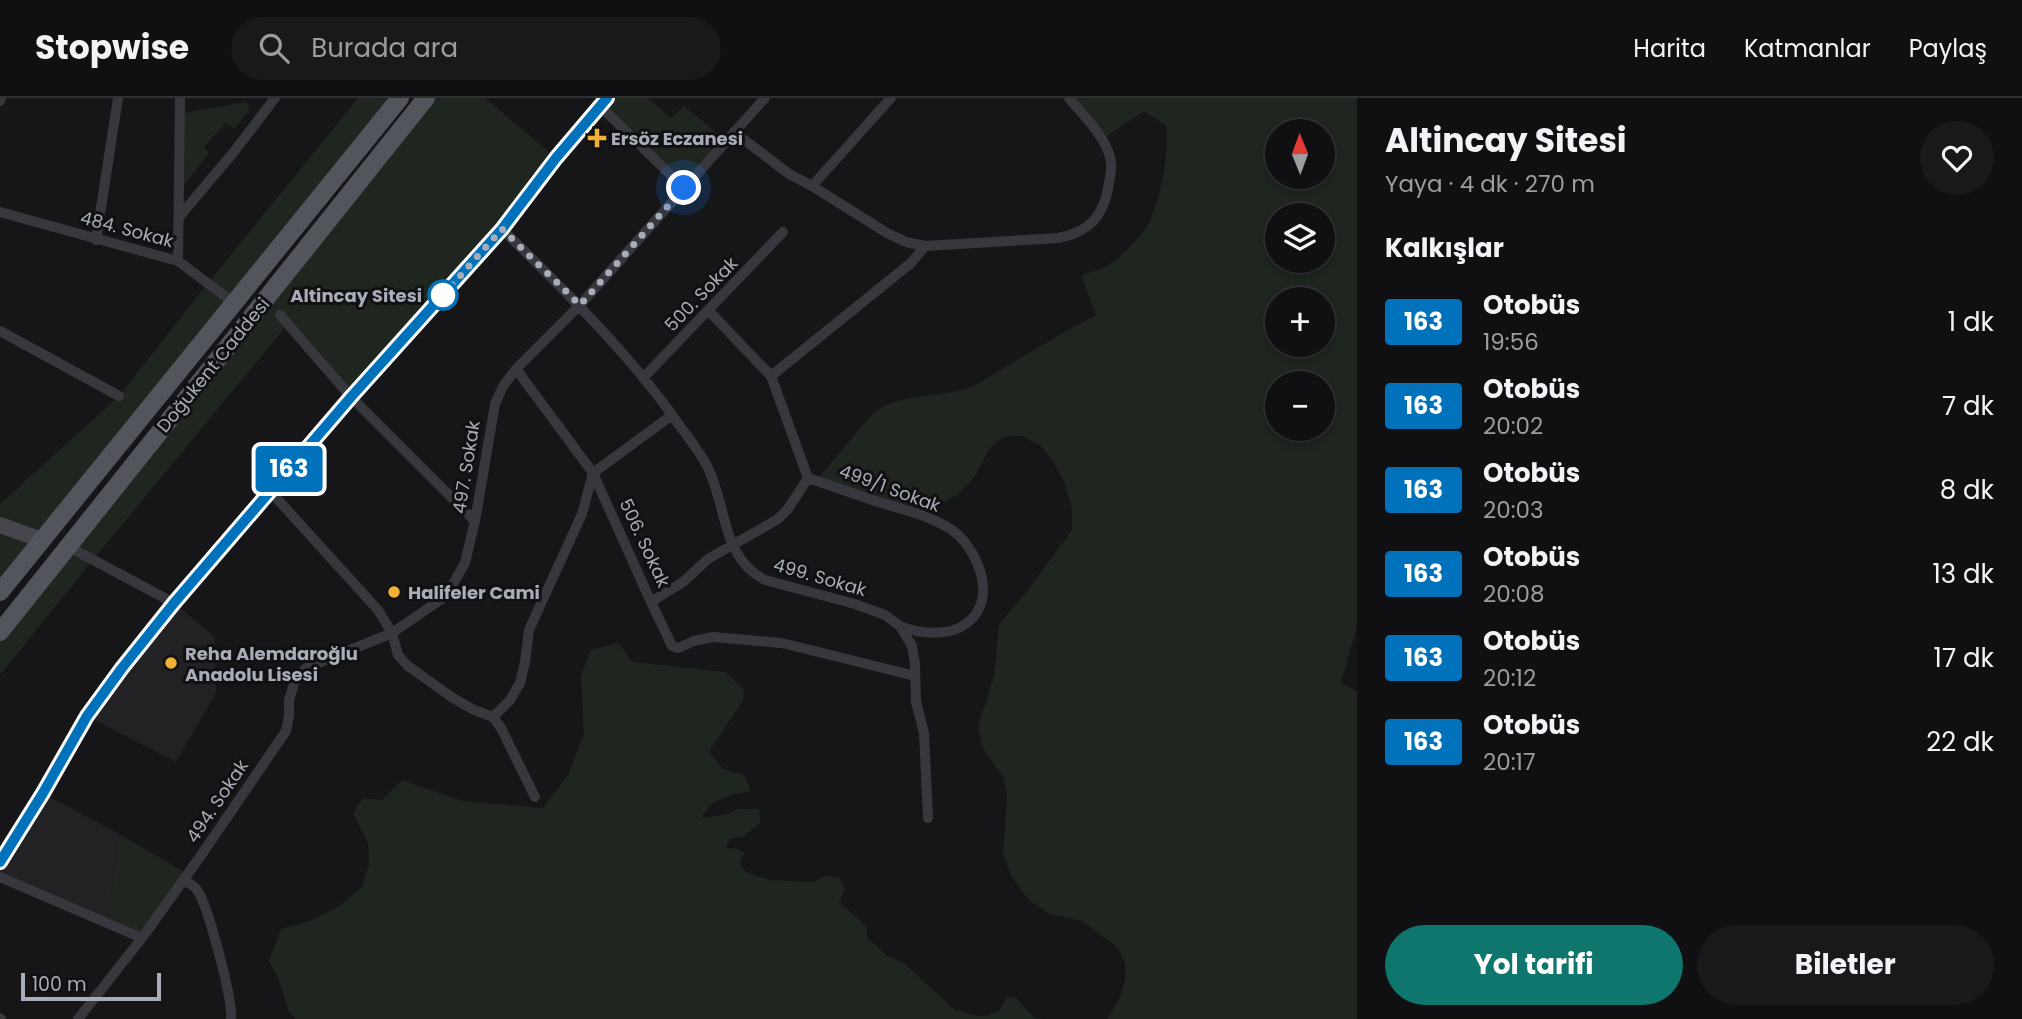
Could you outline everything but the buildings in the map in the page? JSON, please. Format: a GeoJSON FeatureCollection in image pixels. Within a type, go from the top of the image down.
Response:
{"type":"FeatureCollection","features":[{"type":"Feature","properties":{"kind":"main road","name":"Doğukent Caddesi"},"geometry":{"type":"LineString","coordinates":[[0,592],[400,98]]}},
{"type":"Feature","properties":{"kind":"main road","name":"Doğukent Caddesi"},"geometry":{"type":"LineString","coordinates":[[0,632],[426,98]]}},
{"type":"Feature","properties":{"kind":"main road"},"geometry":{"type":"LineString","coordinates":[[0,525],[69,547]]}},
{"type":"Feature","properties":{"kind":"street"},"geometry":{"type":"LineString","coordinates":[[96,240],[118,98]]}},
{"type":"Feature","properties":{"kind":"street"},"geometry":{"type":"LineString","coordinates":[[178,261],[180,98]]}},
{"type":"Feature","properties":{"kind":"street"},"geometry":{"type":"LineString","coordinates":[[179,217],[275,98]]}},
{"type":"Feature","properties":{"kind":"street","name":"497. Sokak"},"geometry":{"type":"LineString","coordinates":[[392,632],[446,596],[465,563],[495,404],[503,386],[516,369],[580,305],[765,98]]}},
{"type":"Feature","properties":{"kind":"street"},"geometry":{"type":"LineString","coordinates":[[812,186],[891,98]]}},
{"type":"Feature","properties":{"kind":"street"},"geometry":{"type":"LineString","coordinates":[[734,132],[789,174],[906,242],[925,246],[1058,238],[1072,236],[1087,228],[1102,211],[1112,163],[1102,139],[1069,98]]}},
{"type":"Feature","properties":{"kind":"street"},"geometry":{"type":"LineString","coordinates":[[0,862],[87,716],[174,603],[351,397],[502,229],[603,102],[684,188]]}},
{"type":"Feature","properties":{"kind":"street","name":"484. Sokak"},"geometry":{"type":"LineString","coordinates":[[0,212],[178,261],[234,303]]}},
{"type":"Feature","properties":{"kind":"street","name":"499. Sokak"},"geometry":{"type":"LineString","coordinates":[[502,229],[580,305],[672,415],[707,465],[721,501],[732,545],[737,556],[752,573],[765,580],[886,615],[900,626]]}},
{"type":"Feature","properties":{"kind":"street","name":"500. Sokak"},"geometry":{"type":"LineString","coordinates":[[643,378],[783,232]]}},
{"type":"Feature","properties":{"kind":"street"},"geometry":{"type":"LineString","coordinates":[[771,376],[911,263],[925,246]]}},
{"type":"Feature","properties":{"kind":"street"},"geometry":{"type":"LineString","coordinates":[[709,311],[771,376],[807,478]]}},
{"type":"Feature","properties":{"kind":"street"},"geometry":{"type":"LineString","coordinates":[[280,314],[351,397],[475,521]]}},
{"type":"Feature","properties":{"kind":"street"},"geometry":{"type":"LineString","coordinates":[[0,331],[119,396]]}},
{"type":"Feature","properties":{"kind":"street","name":"506. Sokak"},"geometry":{"type":"LineString","coordinates":[[516,369],[593,473],[651,602],[683,582],[708,559],[778,519],[788,509],[807,478]]}},
{"type":"Feature","properties":{"kind":"street"},"geometry":{"type":"LineString","coordinates":[[493,717],[510,700],[520,683],[529,629],[582,514],[593,473],[672,415]]}},
{"type":"Feature","properties":{"kind":"street","name":"499/1 Sokak"},"geometry":{"type":"LineString","coordinates":[[807,478],[935,521],[956,533],[972,551],[981,574],[983,589],[976,614],[967,624],[953,630],[931,632],[915,632],[900,626]]}},
{"type":"Feature","properties":{"kind":"street"},"geometry":{"type":"LineString","coordinates":[[270,491],[378,610],[392,632],[398,655],[408,666],[453,698],[493,717],[535,797]]}},
{"type":"Feature","properties":{"kind":"street"},"geometry":{"type":"LineString","coordinates":[[69,547],[174,603]]}},
{"type":"Feature","properties":{"kind":"street"},"geometry":{"type":"LineString","coordinates":[[651,602],[672,646],[678,648],[713,637],[782,643],[915,676]]}},
{"type":"Feature","properties":{"kind":"street"},"geometry":{"type":"LineString","coordinates":[[900,626],[912,646],[916,702],[924,733],[928,818]]}},
{"type":"Feature","properties":{"kind":"street","name":"494. Sokak"},"geometry":{"type":"LineString","coordinates":[[78,1019],[142,938],[286,731],[289,700],[295,681],[306,668],[392,632]]}},
{"type":"Feature","properties":{"kind":"street"},"geometry":{"type":"LineString","coordinates":[[0,877],[142,938]]}},
{"type":"Feature","properties":{"kind":"street"},"geometry":{"type":"LineString","coordinates":[[183,881],[194,886],[204,902],[229,992],[231,1019]]}},
{"type":"Feature","properties":{"kind":"shaded area"},"geometry":{"type":"Polygon","coordinates":[[[358,98],[400,98],[0,592],[0,504],[119,396],[358,98]]]}},
{"type":"Feature","properties":{"kind":"shaded area"},"geometry":{"type":"Polygon","coordinates":[[[426,98],[485,98],[556,158],[502,229],[351,397],[288,324],[0,675],[0,632],[426,98]]]}},
{"type":"Feature","properties":{"kind":"shaded area"},"geometry":{"type":"Polygon","coordinates":[[[607,98],[648,98],[671,118],[684,106],[727,141],[684,188],[600,106],[607,98]]]}},
{"type":"Feature","properties":{"kind":"shaded area"},"geometry":{"type":"Polygon","coordinates":[[[1069,98],[1357,98],[1357,626],[1341,683],[1357,691],[1357,1019],[1107,1019],[1121,995],[1125,980],[1125,963],[1118,948],[1082,921],[1050,914],[1029,900],[1012,877],[1003,854],[1007,796],[1004,778],[983,749],[978,726],[994,677],[999,624],[1072,530],[1072,509],[1065,484],[1041,446],[1022,436],[1003,437],[990,448],[974,478],[958,494],[938,507],[913,513],[816,481],[873,413],[883,407],[908,399],[972,387],[1096,315],[1081,275],[1112,262],[1146,228],[1163,176],[1166,126],[1144,111],[1102,139],[1069,98]]]}},
{"type":"Feature","properties":{"kind":"shaded area"},"geometry":{"type":"Polygon","coordinates":[[[246,102],[250,109],[234,129],[226,123],[204,147],[209,153],[181,189],[184,113],[246,102]]]}},
{"type":"Feature","properties":{"kind":"shaded area","name":"Reha Alemdaroğlu Anadolu Lisesi"},"geometry":{"type":"Polygon","coordinates":[[[174,603],[215,637],[216,693],[176,762],[87,716],[174,603]]]}},
{"type":"Feature","properties":{"kind":"shaded area"},"geometry":{"type":"Polygon","coordinates":[[[618,643],[633,662],[725,672],[743,688],[744,699],[709,752],[723,769],[744,775],[751,791],[716,802],[705,811],[702,818],[725,815],[738,809],[759,809],[760,823],[743,837],[730,839],[726,848],[744,853],[740,864],[746,872],[770,880],[814,882],[825,876],[840,878],[845,890],[839,902],[866,926],[868,939],[889,957],[904,963],[955,1010],[987,1016],[999,1011],[1007,997],[1016,998],[1035,1018],[1043,1019],[296,1019],[289,1013],[279,980],[269,961],[281,929],[312,920],[339,906],[362,887],[369,864],[368,843],[353,813],[363,798],[382,800],[402,780],[463,801],[543,808],[569,773],[584,733],[581,676],[591,650],[618,643]]]}},
{"type":"Feature","properties":{"kind":"shaded area"},"geometry":{"type":"Polygon","coordinates":[[[43,793],[119,834],[108,924],[0,877],[0,861],[43,793]]]}},
{"type":"Feature","properties":{"kind":"shaded area"},"geometry":{"type":"Polygon","coordinates":[[[119,834],[188,874],[142,938],[108,924],[119,834]]]}},
{"type":"Feature","properties":{"kind":"bus line","name":"163"},"geometry":{"type":"LineString","coordinates":[[0,862],[87,716],[122,668],[174,603],[351,397],[502,229],[556,158],[607,98]]}},
{"type":"Feature","properties":{"kind":"place","name":"Ersöz Eczanesi"},"geometry":{"type":"Point","coordinates":[597,138]}},
{"type":"Feature","properties":{"kind":"place","name":"Altincay Sitesi"},"geometry":{"type":"Point","coordinates":[443,295]}},
{"type":"Feature","properties":{"kind":"place","name":"Halifeler Cami"},"geometry":{"type":"Point","coordinates":[394,592]}},
{"type":"Feature","properties":{"kind":"place","name":"Reha Alemdaroğlu Anadolu Lisesi"},"geometry":{"type":"Point","coordinates":[171,663]}},
{"type":"Feature","properties":{"kind":"route"},"geometry":{"type":"LineString","coordinates":[[443,295],[435,304],[502,229],[580,305],[684,188]]}}]}
